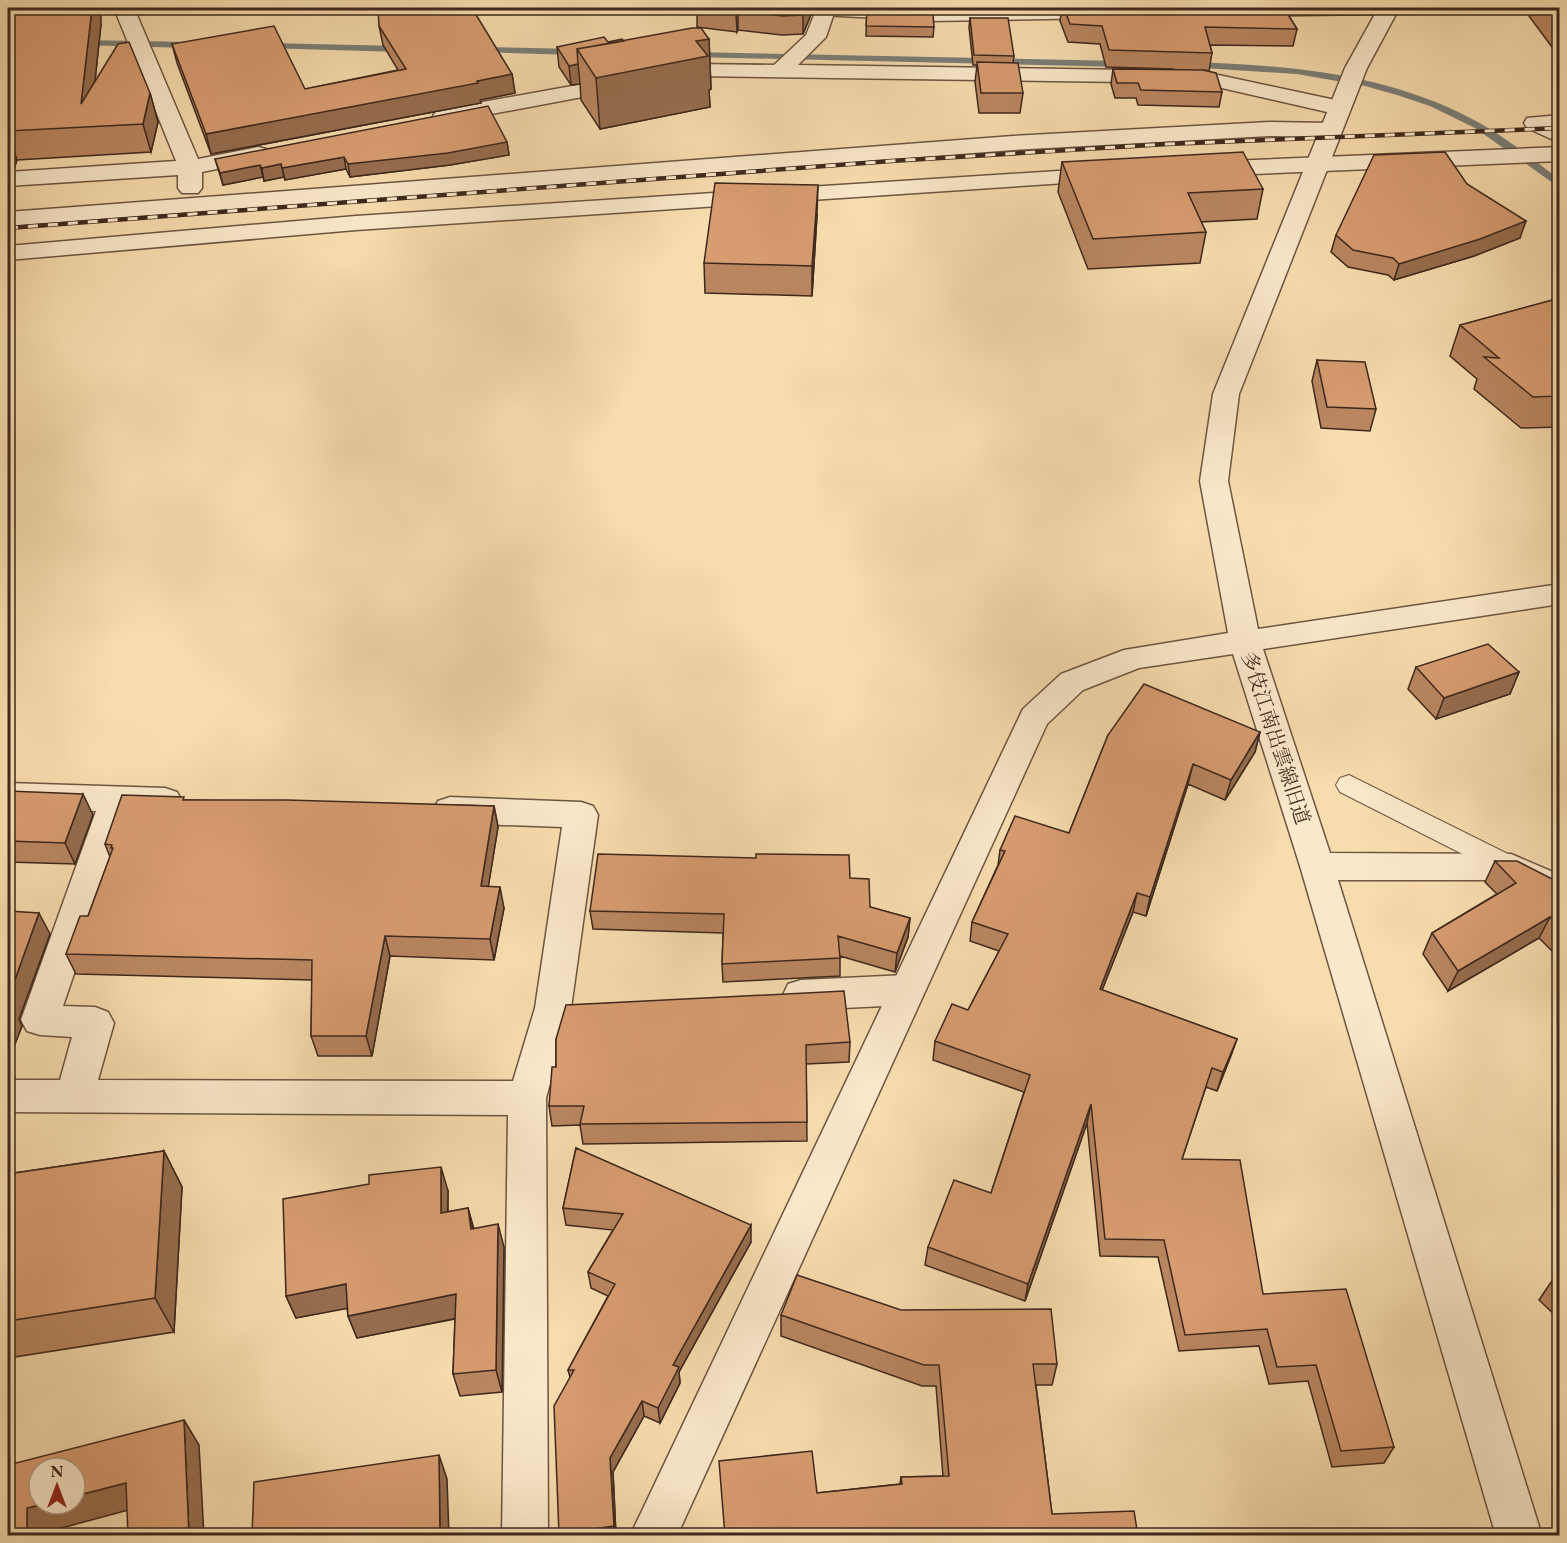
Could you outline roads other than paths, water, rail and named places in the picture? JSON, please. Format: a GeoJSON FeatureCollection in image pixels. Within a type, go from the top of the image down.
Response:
{"type":"FeatureCollection","features":[{"type":"Feature","properties":{"kind":"street"},"geometry":{"type":"LineString","coordinates":[[124,8],[190,167],[190,205],[196,237]]}},
{"type":"Feature","properties":{"kind":"street"},"geometry":{"type":"LineString","coordinates":[[653,1536],[1034,717],[1072,682],[1134,658],[1245,643],[1214,481],[1226,394],[1356,68],[1389,8]]}},
{"type":"Feature","properties":{"kind":"street"},"geometry":{"type":"LineString","coordinates":[[1218,11],[1395,8]]}},
{"type":"Feature","properties":{"kind":"street"},"geometry":{"type":"LineString","coordinates":[[779,70],[816,37],[815,9],[1122,12]]}},
{"type":"Feature","properties":{"kind":"street"},"geometry":{"type":"LineString","coordinates":[[428,120],[694,70],[1200,77],[1341,105]]}},
{"type":"Feature","properties":{"kind":"street"},"geometry":{"type":"LineString","coordinates":[[1560,122],[1536,123],[1560,136]]}},
{"type":"Feature","properties":{"kind":"street"},"geometry":{"type":"LineString","coordinates":[[8,219],[1013,142],[1269,129],[1331,130]]}},
{"type":"Feature","properties":{"kind":"street"},"geometry":{"type":"LineString","coordinates":[[8,179],[190,167],[280,149]]}},
{"type":"Feature","properties":{"kind":"street"},"geometry":{"type":"LineString","coordinates":[[1183,170],[1560,153]]}},
{"type":"Feature","properties":{"kind":"street"},"geometry":{"type":"LineString","coordinates":[[8,253],[356,223],[1124,174]]}},
{"type":"Feature","properties":{"kind":"street","name":"多伎江南出雲線旧道"},"geometry":{"type":"LineString","coordinates":[[1519,1536],[1317,866],[1245,643],[1560,594]]}},
{"type":"Feature","properties":{"kind":"street"},"geometry":{"type":"LineString","coordinates":[[8,796],[200,802]]}},
{"type":"Feature","properties":{"kind":"street"},"geometry":{"type":"LineString","coordinates":[[74,1096],[95,1023],[40,1020],[117,800]]}},
{"type":"Feature","properties":{"kind":"street"},"geometry":{"type":"LineString","coordinates":[[414,809],[581,815],[571,1007],[527,1098],[525,1536]]}},
{"type":"Feature","properties":{"kind":"street"},"geometry":{"type":"LineString","coordinates":[[1317,866],[1511,867],[1560,891]]}},
{"type":"Feature","properties":{"kind":"street"},"geometry":{"type":"LineString","coordinates":[[765,997],[906,990]]}},
{"type":"Feature","properties":{"kind":"street"},"geometry":{"type":"LineString","coordinates":[[8,1096],[527,1098]]}},
{"type":"Feature","properties":{"kind":"lane"},"geometry":{"type":"LineString","coordinates":[[1349,785],[1511,867]]}},
{"type":"Feature","properties":{"kind":"waterway"},"geometry":{"type":"LineString","coordinates":[[82,43],[191,45]]}},
{"type":"Feature","properties":{"kind":"waterway"},"geometry":{"type":"LineString","coordinates":[[268,46],[401,49]]}},
{"type":"Feature","properties":{"kind":"waterway"},"geometry":{"type":"LineString","coordinates":[[481,50],[575,52]]}},
{"type":"Feature","properties":{"kind":"waterway"},"geometry":{"type":"LineString","coordinates":[[693,54],[1121,64]]}},
{"type":"Feature","properties":{"kind":"waterway"},"geometry":{"type":"LineString","coordinates":[[1191,65],[1262,68],[1332,77],[1366,84],[1434,104],[1479,126],[1560,185]]}},
{"type":"Feature","properties":{"kind":"railway"},"geometry":{"type":"LineString","coordinates":[[8,228],[891,161],[1167,144],[1560,128]]}}]}
